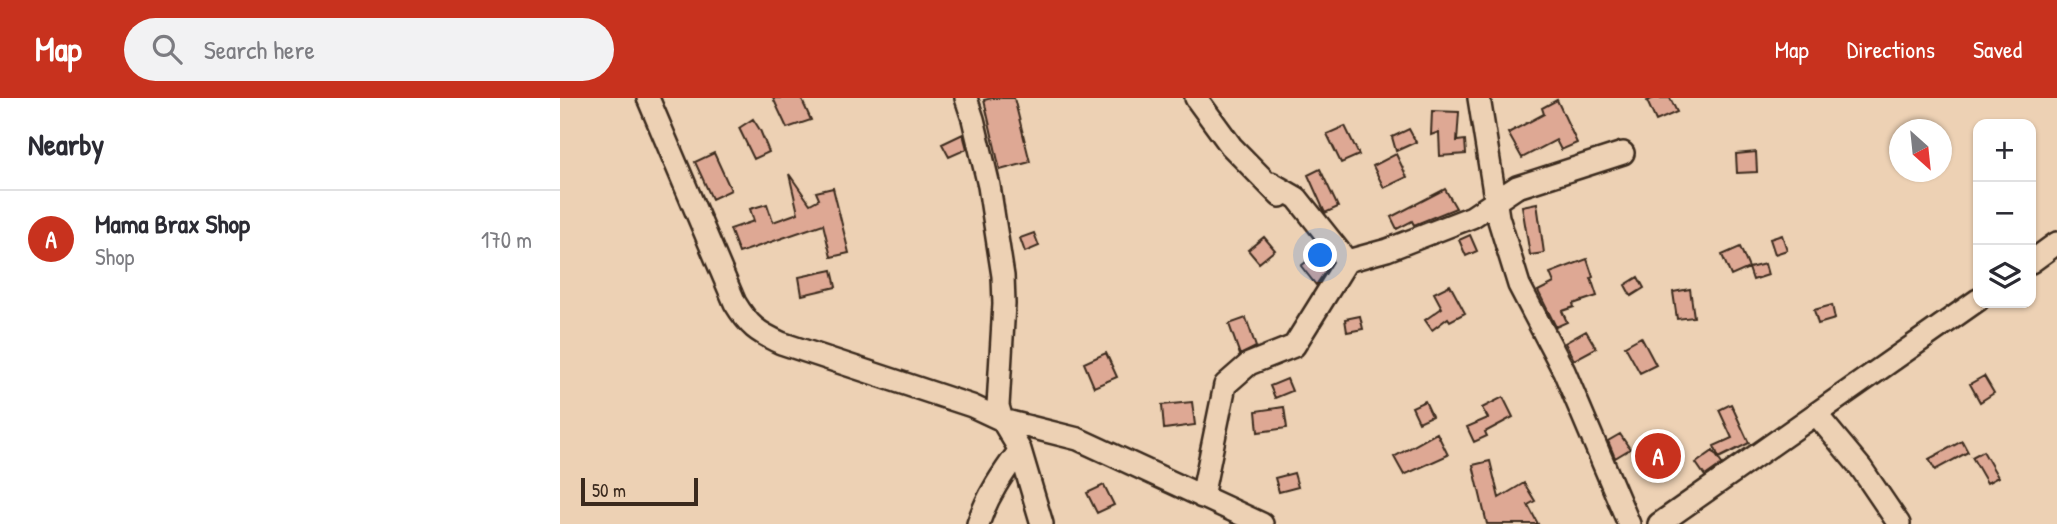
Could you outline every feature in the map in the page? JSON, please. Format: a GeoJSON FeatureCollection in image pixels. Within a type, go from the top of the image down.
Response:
{"type":"FeatureCollection","features":[{"type":"Feature","properties":{"kind":"street"},"geometry":{"type":"LineString","coordinates":[[648,98],[735,303],[745,320],[757,332],[781,343],[972,406],[1002,420],[1078,439],[1262,524]]}},
{"type":"Feature","properties":{"kind":"street"},"geometry":{"type":"LineString","coordinates":[[966,98],[974,119],[989,186],[1003,276],[998,406],[1002,420],[1020,450],[1042,524]]}},
{"type":"Feature","properties":{"kind":"street"},"geometry":{"type":"LineString","coordinates":[[1196,98],[1231,146],[1280,196]]}},
{"type":"Feature","properties":{"kind":"street"},"geometry":{"type":"LineString","coordinates":[[1479,98],[1498,217],[1519,285],[1564,371],[1629,524]]}},
{"type":"Feature","properties":{"kind":"street"},"geometry":{"type":"LineString","coordinates":[[1202,497],[1225,385],[1249,364],[1294,346],[1347,261],[1387,250],[1472,217],[1517,187],[1623,153]]}},
{"type":"Feature","properties":{"kind":"street"},"geometry":{"type":"LineString","coordinates":[[1260,177],[1297,198],[1347,261]]}},
{"type":"Feature","properties":{"kind":"street"},"geometry":{"type":"LineString","coordinates":[[2036,258],[2057,243]]}},
{"type":"Feature","properties":{"kind":"street"},"geometry":{"type":"LineString","coordinates":[[1659,524],[1973,304]]}},
{"type":"Feature","properties":{"kind":"street"},"geometry":{"type":"LineString","coordinates":[[1816,414],[1861,468],[1899,524]]}},
{"type":"Feature","properties":{"kind":"street"},"geometry":{"type":"LineString","coordinates":[[978,524],[1001,476],[1020,450]]}},
{"type":"Feature","properties":{"kind":"building"},"geometry":{"type":"Polygon","coordinates":[[[773,98],[801,98],[811,120],[787,128],[773,98]]]}},
{"type":"Feature","properties":{"kind":"building"},"geometry":{"type":"Polygon","coordinates":[[[1014,98],[1030,162],[1000,170],[984,100],[1014,98]]]}},
{"type":"Feature","properties":{"kind":"building"},"geometry":{"type":"Polygon","coordinates":[[[1670,98],[1677,112],[1656,121],[1647,101],[1670,98]]]}},
{"type":"Feature","properties":{"kind":"building"},"geometry":{"type":"Polygon","coordinates":[[[1557,100],[1577,143],[1561,150],[1556,140],[1522,158],[1508,133],[1544,114],[1542,108],[1557,100]]]}},
{"type":"Feature","properties":{"kind":"building"},"geometry":{"type":"Polygon","coordinates":[[[1432,111],[1459,112],[1457,141],[1465,140],[1466,154],[1440,156],[1439,132],[1431,135],[1432,111]]]}},
{"type":"Feature","properties":{"kind":"building"},"geometry":{"type":"Polygon","coordinates":[[[753,119],[769,152],[754,159],[739,128],[753,119]]]}},
{"type":"Feature","properties":{"kind":"building"},"geometry":{"type":"Polygon","coordinates":[[[1345,126],[1359,155],[1341,163],[1327,134],[1345,126]]]}},
{"type":"Feature","properties":{"kind":"building"},"geometry":{"type":"Polygon","coordinates":[[[1409,129],[1416,142],[1396,151],[1392,137],[1409,129]]]}},
{"type":"Feature","properties":{"kind":"building"},"geometry":{"type":"Polygon","coordinates":[[[963,134],[967,149],[949,157],[942,144],[963,134]]]}},
{"type":"Feature","properties":{"kind":"building"},"geometry":{"type":"Polygon","coordinates":[[[1756,152],[1757,172],[1737,173],[1736,154],[1756,152]]]}},
{"type":"Feature","properties":{"kind":"building"},"geometry":{"type":"Polygon","coordinates":[[[714,153],[731,190],[712,199],[695,162],[714,153]]]}},
{"type":"Feature","properties":{"kind":"building"},"geometry":{"type":"Polygon","coordinates":[[[1396,154],[1407,177],[1384,188],[1373,166],[1396,154]]]}},
{"type":"Feature","properties":{"kind":"building"},"geometry":{"type":"Polygon","coordinates":[[[1320,169],[1338,207],[1325,213],[1308,175],[1320,169]]]}},
{"type":"Feature","properties":{"kind":"building"},"geometry":{"type":"Polygon","coordinates":[[[789,174],[810,204],[819,199],[816,192],[833,188],[849,253],[831,257],[823,224],[739,253],[730,229],[754,221],[750,209],[767,204],[773,222],[798,213],[789,174]]]}},
{"type":"Feature","properties":{"kind":"building"},"geometry":{"type":"Polygon","coordinates":[[[1445,189],[1456,208],[1414,225],[1412,221],[1397,229],[1391,217],[1445,189]]]}},
{"type":"Feature","properties":{"kind":"building"},"geometry":{"type":"Polygon","coordinates":[[[1537,203],[1544,253],[1530,255],[1522,206],[1537,203]]]}},
{"type":"Feature","properties":{"kind":"building"},"geometry":{"type":"Polygon","coordinates":[[[1034,233],[1039,246],[1025,252],[1020,238],[1034,233]]]}},
{"type":"Feature","properties":{"kind":"building"},"geometry":{"type":"Polygon","coordinates":[[[1470,235],[1477,251],[1466,256],[1459,240],[1470,235]]]}},
{"type":"Feature","properties":{"kind":"building"},"geometry":{"type":"Polygon","coordinates":[[[1782,235],[1787,250],[1775,254],[1770,239],[1782,235]]]}},
{"type":"Feature","properties":{"kind":"building"},"geometry":{"type":"Polygon","coordinates":[[[1264,237],[1275,250],[1259,263],[1248,250],[1264,237]]]}},
{"type":"Feature","properties":{"kind":"building"},"geometry":{"type":"Polygon","coordinates":[[[1740,247],[1749,268],[1731,276],[1722,255],[1740,247]]]}},
{"type":"Feature","properties":{"kind":"building"},"geometry":{"type":"Polygon","coordinates":[[[1316,254],[1327,269],[1316,285],[1301,266],[1316,254]]]}},
{"type":"Feature","properties":{"kind":"building"},"geometry":{"type":"Polygon","coordinates":[[[1587,259],[1597,296],[1573,304],[1574,307],[1562,311],[1567,322],[1556,327],[1538,291],[1554,283],[1550,273],[1587,259]]]}},
{"type":"Feature","properties":{"kind":"building"},"geometry":{"type":"Polygon","coordinates":[[[1765,264],[1768,275],[1753,280],[1749,268],[1765,264]]]}},
{"type":"Feature","properties":{"kind":"building"},"geometry":{"type":"Polygon","coordinates":[[[832,270],[836,287],[802,295],[799,277],[832,270]]]}},
{"type":"Feature","properties":{"kind":"building"},"geometry":{"type":"Polygon","coordinates":[[[1638,277],[1644,288],[1631,296],[1625,285],[1638,277]]]}},
{"type":"Feature","properties":{"kind":"building"},"geometry":{"type":"Polygon","coordinates":[[[1450,285],[1465,313],[1450,321],[1448,318],[1432,330],[1425,320],[1442,308],[1434,293],[1450,285]]]}},
{"type":"Feature","properties":{"kind":"building"},"geometry":{"type":"Polygon","coordinates":[[[1690,289],[1694,317],[1677,319],[1673,292],[1690,289]]]}},
{"type":"Feature","properties":{"kind":"building"},"geometry":{"type":"Polygon","coordinates":[[[1832,305],[1835,319],[1818,324],[1814,310],[1832,305]]]}},
{"type":"Feature","properties":{"kind":"building"},"geometry":{"type":"Polygon","coordinates":[[[1360,316],[1363,329],[1347,332],[1345,319],[1360,316]]]}},
{"type":"Feature","properties":{"kind":"building"},"geometry":{"type":"Polygon","coordinates":[[[1246,318],[1256,347],[1240,355],[1229,324],[1246,318]]]}},
{"type":"Feature","properties":{"kind":"building"},"geometry":{"type":"Polygon","coordinates":[[[1586,331],[1596,348],[1574,360],[1565,343],[1586,331]]]}},
{"type":"Feature","properties":{"kind":"building"},"geometry":{"type":"Polygon","coordinates":[[[1641,337],[1656,365],[1640,373],[1625,346],[1641,337]]]}},
{"type":"Feature","properties":{"kind":"building"},"geometry":{"type":"Polygon","coordinates":[[[1106,353],[1117,377],[1094,387],[1084,363],[1106,353]]]}},
{"type":"Feature","properties":{"kind":"building"},"geometry":{"type":"Polygon","coordinates":[[[1984,376],[1994,393],[1980,402],[1970,384],[1984,376]]]}},
{"type":"Feature","properties":{"kind":"building"},"geometry":{"type":"Polygon","coordinates":[[[1287,379],[1292,391],[1275,398],[1270,386],[1287,379]]]}},
{"type":"Feature","properties":{"kind":"building"},"geometry":{"type":"Polygon","coordinates":[[[1503,397],[1513,417],[1485,432],[1487,436],[1474,442],[1467,427],[1488,418],[1482,408],[1503,397]]]}},
{"type":"Feature","properties":{"kind":"building"},"geometry":{"type":"Polygon","coordinates":[[[1425,401],[1432,416],[1419,422],[1412,407],[1425,401]]]}},
{"type":"Feature","properties":{"kind":"building"},"geometry":{"type":"Polygon","coordinates":[[[1192,402],[1195,425],[1164,429],[1162,405],[1192,402]]]}},
{"type":"Feature","properties":{"kind":"building"},"geometry":{"type":"Polygon","coordinates":[[[1731,404],[1749,443],[1719,458],[1714,446],[1732,438],[1719,410],[1731,404]]]}},
{"type":"Feature","properties":{"kind":"building"},"geometry":{"type":"Polygon","coordinates":[[[1284,407],[1287,428],[1258,432],[1256,411],[1284,407]]]}},
{"type":"Feature","properties":{"kind":"building"},"geometry":{"type":"Polygon","coordinates":[[[1437,433],[1448,455],[1404,475],[1394,457],[1437,433]]]}},
{"type":"Feature","properties":{"kind":"building"},"geometry":{"type":"Polygon","coordinates":[[[1620,434],[1630,449],[1615,458],[1608,441],[1620,434]]]}},
{"type":"Feature","properties":{"kind":"building"},"geometry":{"type":"Polygon","coordinates":[[[1962,441],[1968,452],[1935,470],[1929,459],[1962,441]]]}},
{"type":"Feature","properties":{"kind":"building"},"geometry":{"type":"Polygon","coordinates":[[[1713,451],[1722,464],[1705,476],[1696,463],[1713,451]]]}},
{"type":"Feature","properties":{"kind":"building"},"geometry":{"type":"Polygon","coordinates":[[[1983,451],[1998,477],[1987,483],[1972,457],[1983,451]]]}},
{"type":"Feature","properties":{"kind":"building"},"geometry":{"type":"Polygon","coordinates":[[[1490,461],[1499,498],[1524,483],[1535,501],[1528,505],[1538,524],[1487,524],[1473,465],[1490,461]]]}},
{"type":"Feature","properties":{"kind":"building"},"geometry":{"type":"Polygon","coordinates":[[[1294,473],[1298,487],[1279,492],[1275,478],[1294,473]]]}},
{"type":"Feature","properties":{"kind":"building"},"geometry":{"type":"Polygon","coordinates":[[[1104,485],[1114,505],[1097,513],[1087,493],[1104,485]]]}},
{"type":"Feature","properties":{"kind":"place","name":"Mama Brax Shop"},"geometry":{"type":"Point","coordinates":[1658,456]}}]}
